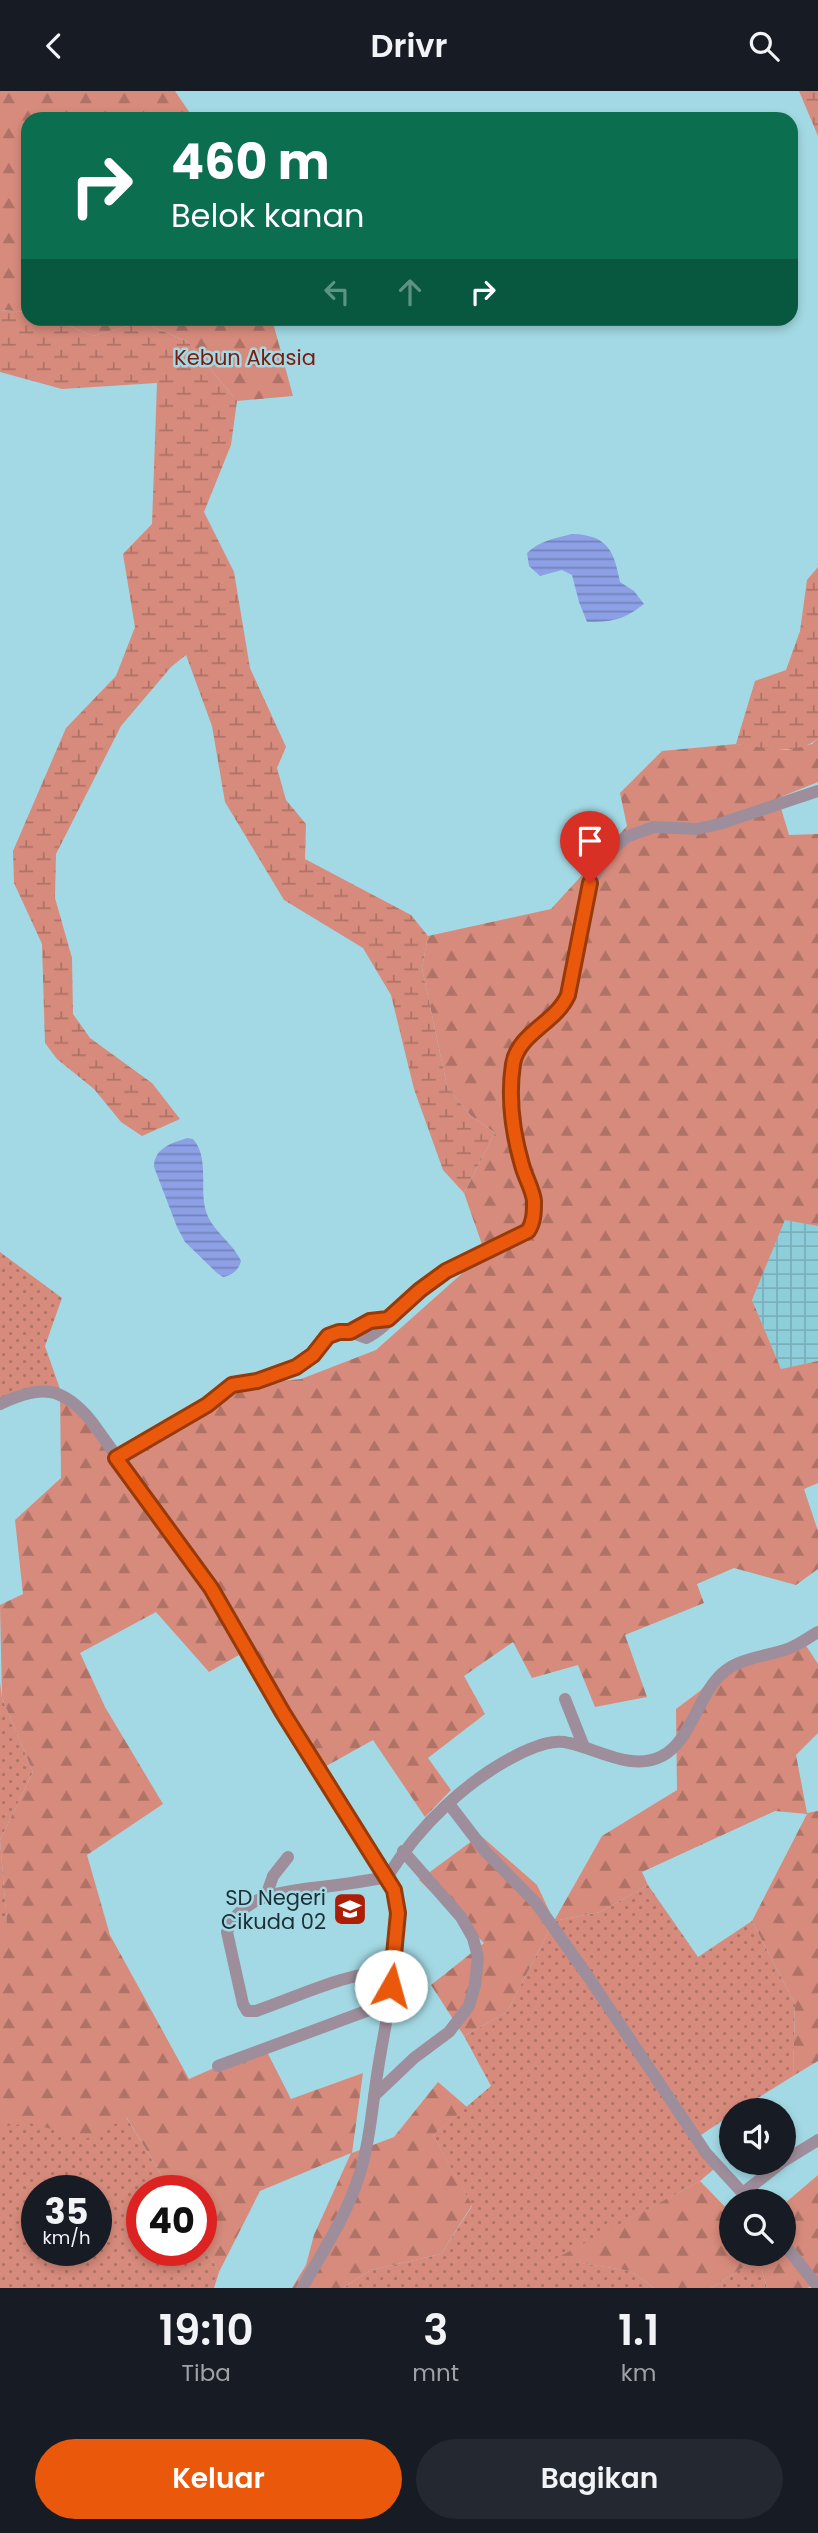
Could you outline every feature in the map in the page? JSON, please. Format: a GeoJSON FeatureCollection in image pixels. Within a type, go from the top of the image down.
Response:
{"type":"FeatureCollection","features":[{"type":"Feature","properties":{"kind":"street"},"geometry":{"type":"LineString","coordinates":[[116,1458],[207,1405],[232,1385],[283,1373],[313,1355],[328,1336],[350,1332],[366,1338],[378,1332],[388,1319],[420,1290],[446,1271],[528,1231],[533,1223],[534,1197],[521,1163],[513,1122],[513,1065],[523,1041],[549,1021],[564,1005],[586,893],[610,852],[626,837],[638,831],[654,827],[697,829],[719,824],[818,790]]}},
{"type":"Feature","properties":{"kind":"street"},"geometry":{"type":"LineString","coordinates":[[0,1404],[35,1391],[65,1396],[85,1413],[211,1588],[283,1713],[394,1890],[398,1913],[394,1970],[368,2139],[357,2180],[337,2228],[302,2288]]}},
{"type":"Feature","properties":{"kind":"street"},"geometry":{"type":"LineString","coordinates":[[394,1970],[369,1972],[340,1979],[256,2011],[247,2011],[243,2004],[227,1931],[238,1914],[266,1896],[387,1877],[404,1851],[449,1804],[485,1773],[533,1747],[558,1741],[622,1759],[636,1761],[659,1758],[680,1738],[711,1688],[726,1670],[792,1647],[818,1632]]}},
{"type":"Feature","properties":{"kind":"street"},"geometry":{"type":"LineString","coordinates":[[565,1699],[583,1747]]}},
{"type":"Feature","properties":{"kind":"street"},"geometry":{"type":"LineString","coordinates":[[449,1804],[485,1851],[536,1903],[706,2153],[740,2189]]}},
{"type":"Feature","properties":{"kind":"street"},"geometry":{"type":"LineString","coordinates":[[374,2096],[414,2057],[449,2032],[469,2006],[475,1985],[478,1957],[467,1927],[404,1851]]}},
{"type":"Feature","properties":{"kind":"street"},"geometry":{"type":"LineString","coordinates":[[266,1896],[273,1876],[288,1857]]}},
{"type":"Feature","properties":{"kind":"street"},"geometry":{"type":"LineString","coordinates":[[218,2066],[388,2003]]}},
{"type":"Feature","properties":{"kind":"street"},"geometry":{"type":"LineString","coordinates":[[796,2153],[818,2140]]}},
{"type":"Feature","properties":{"kind":"street"},"geometry":{"type":"LineString","coordinates":[[755,2189],[769,2175]]}},
{"type":"Feature","properties":{"kind":"street"},"geometry":{"type":"LineString","coordinates":[[796,2259],[818,2287]]}},
{"type":"Feature","properties":{"kind":"shaded area"},"geometry":{"type":"Polygon","coordinates":[[[785,1219],[818,1226],[818,1361],[781,1369],[752,1300],[785,1219]]]}},
{"type":"Feature","properties":{"kind":"green space"},"geometry":{"type":"Polygon","coordinates":[[[0,91],[175,91],[189,112],[21,112],[21,312],[0,310],[0,91]]]}},
{"type":"Feature","properties":{"kind":"green space"},"geometry":{"type":"Polygon","coordinates":[[[799,91],[818,91],[818,136],[799,91]]]}},
{"type":"Feature","properties":{"kind":"green space"},"geometry":{"type":"Polygon","coordinates":[[[0,310],[21,312],[21,326],[69,326],[93,336],[128,326],[151,326],[188,342],[237,401],[231,445],[204,512],[234,572],[250,668],[286,747],[277,768],[286,800],[306,824],[305,859],[411,915],[428,936],[422,968],[447,1086],[470,1115],[495,1133],[464,1193],[443,1170],[414,1089],[391,995],[363,948],[284,900],[225,802],[212,726],[186,655],[171,667],[121,726],[56,854],[55,898],[72,958],[73,1014],[90,1038],[152,1083],[180,1119],[142,1136],[121,1122],[94,1089],[57,1059],[45,1043],[42,944],[14,883],[13,851],[66,728],[116,676],[135,627],[123,554],[152,524],[157,383],[62,389],[0,372],[0,310]]]}},
{"type":"Feature","properties":{"kind":"green space","name":"Kebun Akasia"},"geometry":{"type":"Polygon","coordinates":[[[69,326],[128,326],[93,336],[69,326]]]}},
{"type":"Feature","properties":{"kind":"green space","name":"Kebun Akasia"},"geometry":{"type":"Polygon","coordinates":[[[151,326],[274,326],[293,396],[237,401],[188,342],[151,326]]]}},
{"type":"Feature","properties":{"kind":"green space"},"geometry":{"type":"Polygon","coordinates":[[[818,567],[818,738],[810,744],[790,749],[736,744],[755,681],[786,670],[800,631],[807,580],[818,567]]]}},
{"type":"Feature","properties":{"kind":"green space"},"geometry":{"type":"Polygon","coordinates":[[[818,738],[818,782],[778,798],[789,835],[818,834],[818,1226],[785,1220],[752,1300],[781,1369],[818,1361],[818,1483],[804,1489],[818,1531],[818,1569],[796,1585],[734,1568],[697,1584],[704,1603],[625,1635],[647,1697],[595,1707],[578,1665],[532,1678],[513,1642],[464,1676],[485,1714],[428,1758],[451,1790],[425,1817],[373,1740],[312,1774],[239,1655],[209,1672],[156,1612],[80,1653],[105,1707],[163,1804],[87,1855],[110,1935],[189,2079],[264,2046],[291,2099],[363,2073],[352,2153],[394,2137],[438,2082],[467,2107],[433,2135],[472,2205],[441,2254],[371,2270],[343,2288],[292,2288],[306,2265],[314,2235],[351,2153],[260,2191],[219,2272],[215,2266],[217,2175],[161,2175],[127,2118],[86,2139],[30,2123],[0,2127],[0,1924],[7,1925],[0,1840],[33,1772],[2,1698],[0,1605],[23,1594],[15,1520],[61,1478],[60,1389],[118,1461],[238,1385],[301,1379],[376,1350],[485,1253],[464,1193],[495,1133],[470,1115],[447,1086],[422,968],[428,936],[551,909],[627,826],[620,793],[662,751],[736,744],[786,750],[812,744],[818,738]]]}},
{"type":"Feature","properties":{"kind":"green space"},"geometry":{"type":"Polygon","coordinates":[[[0,1252],[62,1298],[45,1346],[60,1389],[0,1403],[0,1252]]]}},
{"type":"Feature","properties":{"kind":"green space"},"geometry":{"type":"Polygon","coordinates":[[[803,1641],[818,1664],[818,1733],[796,1755],[807,1813],[818,1811],[818,2061],[793,2076],[795,2004],[752,1921],[807,1814],[775,1811],[642,1872],[648,1885],[600,1912],[554,1921],[602,1836],[677,1790],[676,1709],[700,1691],[729,1661],[803,1641]]]}},
{"type":"Feature","properties":{"kind":"green space"},"geometry":{"type":"Polygon","coordinates":[[[0,1682],[2,1698],[33,1772],[0,1840],[0,1682]]]}},
{"type":"Feature","properties":{"kind":"green space"},"geometry":{"type":"Polygon","coordinates":[[[480,1835],[537,1885],[554,1921],[507,2012],[464,2036],[431,1985],[484,1943],[419,1880],[480,1835]]]}},
{"type":"Feature","properties":{"kind":"green space"},"geometry":{"type":"Polygon","coordinates":[[[0,1840],[13,1994],[128,2120],[161,2175],[126,2175],[126,2266],[215,2266],[219,2272],[214,2288],[0,2288],[0,1840]]]}},
{"type":"Feature","properties":{"kind":"green space"},"geometry":{"type":"Polygon","coordinates":[[[648,1885],[698,1957],[752,1921],[795,2004],[793,2076],[758,2098],[719,2098],[719,2123],[698,2137],[719,2161],[719,2165],[700,2181],[557,2259],[631,2271],[654,2288],[343,2288],[371,2270],[441,2254],[472,2206],[433,2135],[491,2086],[464,2036],[507,2012],[554,1921],[600,1912],[648,1885]]]}},
{"type":"Feature","properties":{"kind":"green space"},"geometry":{"type":"Polygon","coordinates":[[[818,2175],[818,2281],[808,2288],[767,2288],[760,2266],[796,2266],[796,2194],[818,2175]]]}},
{"type":"Feature","properties":{"kind":"green space"},"geometry":{"type":"Polygon","coordinates":[[[700,2181],[719,2201],[719,2266],[745,2266],[711,2288],[654,2288],[631,2271],[555,2259],[700,2181]]]}},
{"type":"Feature","properties":{"kind":"green space"},"geometry":{"type":"Polygon","coordinates":[[[745,2266],[760,2266],[767,2288],[711,2288],[745,2266]]]}},
{"type":"Feature","properties":{"kind":"water"},"geometry":{"type":"Polygon","coordinates":[[[572,534],[601,541],[612,553],[620,582],[634,591],[644,604],[617,619],[587,622],[572,575],[562,570],[540,576],[529,566],[527,553],[532,549],[572,534]]]}},
{"type":"Feature","properties":{"kind":"water"},"geometry":{"type":"Polygon","coordinates":[[[187,1138],[193,1139],[201,1154],[208,1216],[241,1261],[237,1270],[223,1277],[185,1242],[154,1167],[160,1151],[187,1138]]]}},
{"type":"Feature","properties":{"kind":"place","name":"SD Negeri Cikuda 02"},"geometry":{"type":"Point","coordinates":[350,1909]}},
{"type":"Feature","properties":{"kind":"route"},"geometry":{"type":"LineString","coordinates":[[391,1986],[398,1913],[394,1890],[283,1713],[211,1588],[116,1458],[207,1405],[232,1385],[283,1373],[313,1355],[328,1336],[350,1332],[370,1321],[388,1319],[446,1271],[528,1231],[533,1223],[534,1197],[526,1181],[513,1122],[513,1065],[523,1041],[549,1021],[564,1005],[590,883]]}}]}
